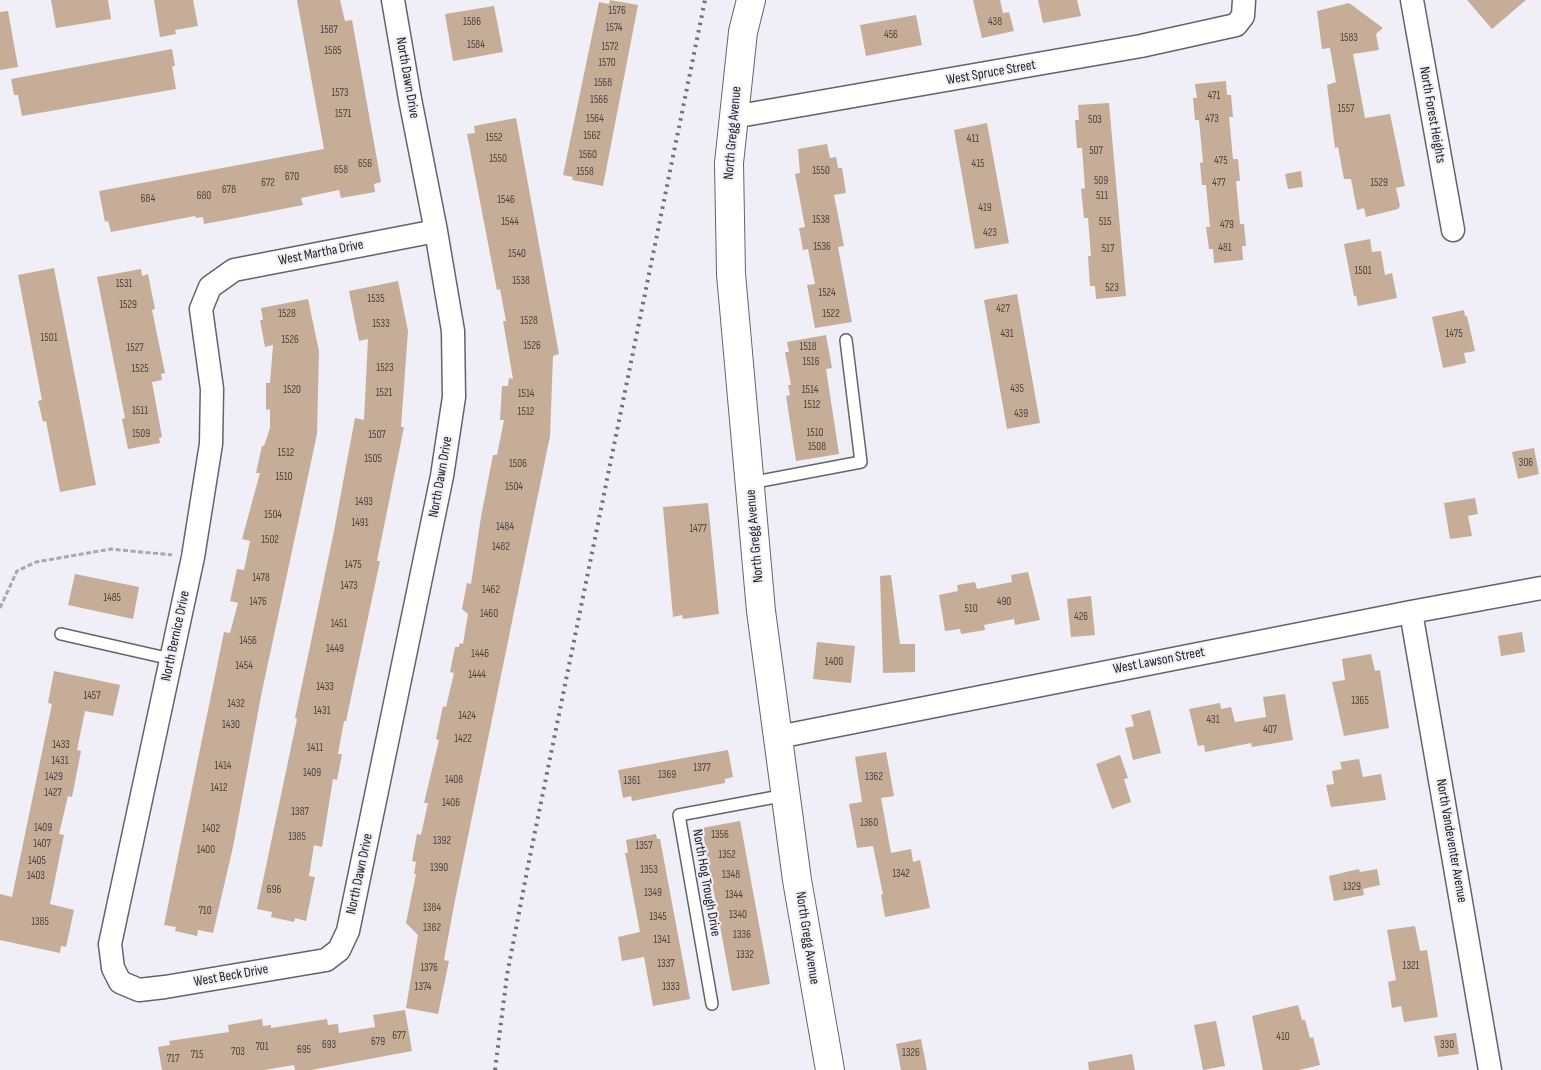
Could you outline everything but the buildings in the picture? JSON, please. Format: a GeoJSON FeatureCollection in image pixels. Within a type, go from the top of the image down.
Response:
{"type":"FeatureCollection","features":[{"type":"Feature","properties":{"kind":"main road","name":"North Gregg Avenue"},"geometry":{"type":"LineString","coordinates":[[751,0],[743,32],[733,117],[729,172],[731,274],[762,611],[798,889],[830,1070]]}},
{"type":"Feature","properties":{"kind":"street","name":"North Dawn Drive"},"geometry":{"type":"LineString","coordinates":[[339,950],[348,931],[352,912],[442,476],[454,397],[453,331],[393,0]]}},
{"type":"Feature","properties":{"kind":"street","name":"North Forest Heights"},"geometry":{"type":"LineString","coordinates":[[1412,0],[1453,230]]}},
{"type":"Feature","properties":{"kind":"street","name":"West Spruce Street"},"geometry":{"type":"LineString","coordinates":[[733,117],[1141,46],[1236,25],[1244,8]]}},
{"type":"Feature","properties":{"kind":"street","name":"West Martha Drive"},"geometry":{"type":"LineString","coordinates":[[210,287],[234,270],[436,231]]}},
{"type":"Feature","properties":{"kind":"street","name":"North Bernice Drive"},"geometry":{"type":"LineString","coordinates":[[120,982],[113,968],[110,944],[193,556],[211,444],[212,389],[201,309],[210,287]]}},
{"type":"Feature","properties":{"kind":"street","name":"West Lawson Street"},"geometry":{"type":"LineString","coordinates":[[778,737],[1410,612],[1541,588]]}},
{"type":"Feature","properties":{"kind":"street","name":"North Vandeventer Avenue"},"geometry":{"type":"LineString","coordinates":[[1410,612],[1490,1070]]}},
{"type":"Feature","properties":{"kind":"street","name":"West Beck Drive"},"geometry":{"type":"LineString","coordinates":[[120,982],[139,990],[165,987],[326,960],[339,950]]}},
{"type":"Feature","properties":{"kind":"lane"},"geometry":{"type":"LineString","coordinates":[[750,483],[861,462],[846,340]]}},
{"type":"Feature","properties":{"kind":"lane"},"geometry":{"type":"LineString","coordinates":[[61,634],[171,658]]}},
{"type":"Feature","properties":{"kind":"lane","name":"North Hog Trough Drive"},"geometry":{"type":"LineString","coordinates":[[712,1004],[679,815],[786,795]]}},
{"type":"Feature","properties":{"kind":"path"},"geometry":{"type":"LineString","coordinates":[[0,608],[17,571],[36,562],[111,549],[193,556]]}},
{"type":"Feature","properties":{"kind":"railway"},"geometry":{"type":"LineString","coordinates":[[495,1070],[507,975],[528,866],[705,0]]}}]}
